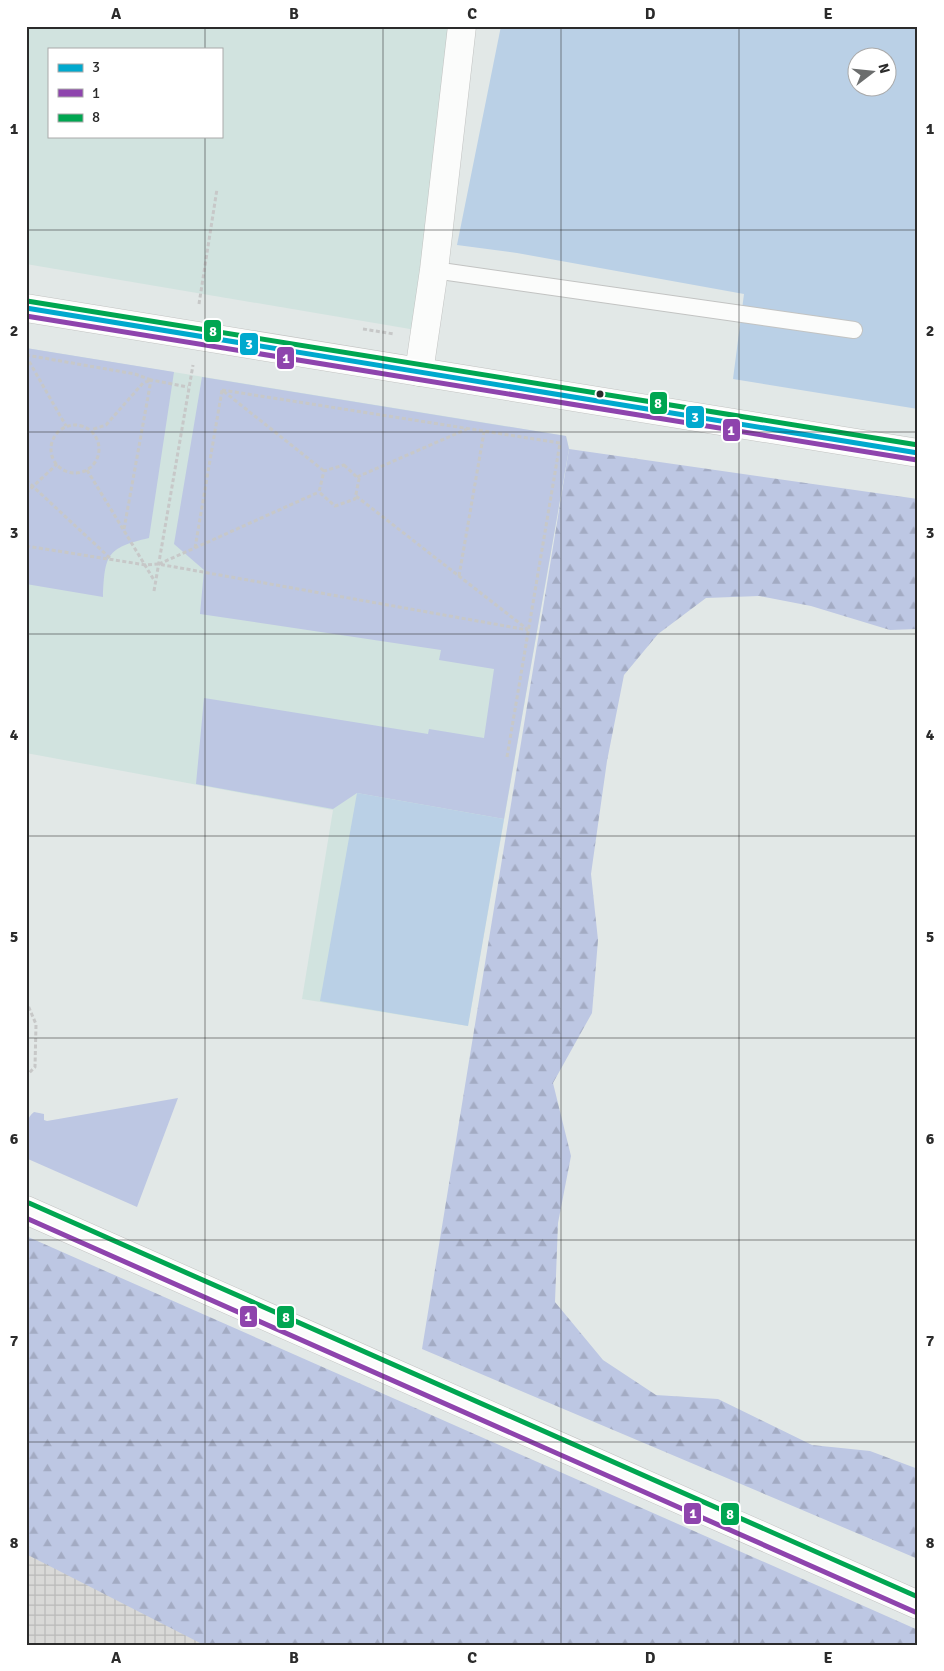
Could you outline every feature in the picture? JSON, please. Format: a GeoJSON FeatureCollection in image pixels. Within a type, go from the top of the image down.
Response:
{"type":"FeatureCollection","features":[{"type":"Feature","properties":{"kind":"street"},"geometry":{"type":"LineString","coordinates":[[419,372],[434,270],[462,26]]}},
{"type":"Feature","properties":{"kind":"street"},"geometry":{"type":"LineString","coordinates":[[26,308],[918,453]]}},
{"type":"Feature","properties":{"kind":"street"},"geometry":{"type":"LineString","coordinates":[[26,1210],[918,1605]]}},
{"type":"Feature","properties":{"kind":"lane"},"geometry":{"type":"LineString","coordinates":[[434,270],[854,330]]}},
{"type":"Feature","properties":{"kind":"path"},"geometry":{"type":"LineString","coordinates":[[199,304],[217,189]]}},
{"type":"Feature","properties":{"kind":"path"},"geometry":{"type":"LineString","coordinates":[[26,355],[136,374],[151,380],[188,387]]}},
{"type":"Feature","properties":{"kind":"path"},"geometry":{"type":"LineString","coordinates":[[26,355],[66,426]]}},
{"type":"Feature","properties":{"kind":"path"},"geometry":{"type":"LineString","coordinates":[[154,591],[193,362]]}},
{"type":"Feature","properties":{"kind":"path"},"geometry":{"type":"LineString","coordinates":[[91,430],[106,426],[143,383],[151,380]]}},
{"type":"Feature","properties":{"kind":"path"},"geometry":{"type":"LineString","coordinates":[[124,530],[151,380]]}},
{"type":"Feature","properties":{"kind":"path"},"geometry":{"type":"LineString","coordinates":[[195,548],[222,390]]}},
{"type":"Feature","properties":{"kind":"path"},"geometry":{"type":"LineString","coordinates":[[222,390],[560,444],[507,757]]}},
{"type":"Feature","properties":{"kind":"path"},"geometry":{"type":"LineString","coordinates":[[222,390],[324,471]]}},
{"type":"Feature","properties":{"kind":"path"},"geometry":{"type":"LineString","coordinates":[[82,425],[91,430],[98,438],[100,448],[98,458],[87,470],[70,473],[59,468],[52,457],[51,444],[55,435],[66,426],[82,425]]}},
{"type":"Feature","properties":{"kind":"path"},"geometry":{"type":"LineString","coordinates":[[357,477],[468,429]]}},
{"type":"Feature","properties":{"kind":"path"},"geometry":{"type":"LineString","coordinates":[[459,577],[484,432]]}},
{"type":"Feature","properties":{"kind":"path"},"geometry":{"type":"LineString","coordinates":[[26,493],[57,464]]}},
{"type":"Feature","properties":{"kind":"path"},"geometry":{"type":"LineString","coordinates":[[319,492],[335,506],[355,499],[356,496],[359,479],[344,465],[324,471]]}},
{"type":"Feature","properties":{"kind":"path"},"geometry":{"type":"LineString","coordinates":[[87,470],[155,582]]}},
{"type":"Feature","properties":{"kind":"path"},"geometry":{"type":"LineString","coordinates":[[319,492],[324,471]]}},
{"type":"Feature","properties":{"kind":"path"},"geometry":{"type":"LineString","coordinates":[[26,480],[111,560]]}},
{"type":"Feature","properties":{"kind":"path"},"geometry":{"type":"LineString","coordinates":[[158,564],[319,492]]}},
{"type":"Feature","properties":{"kind":"path"},"geometry":{"type":"LineString","coordinates":[[356,496],[528,630]]}},
{"type":"Feature","properties":{"kind":"path"},"geometry":{"type":"LineString","coordinates":[[26,546],[146,565],[158,564],[528,630]]}},
{"type":"Feature","properties":{"kind":"path"},"geometry":{"type":"LineString","coordinates":[[26,1001],[36,1024],[35,1068],[26,1076]]}},
{"type":"Feature","properties":{"kind":"shaded area"},"geometry":{"type":"Polygon","coordinates":[[[26,26],[450,26],[416,330],[26,264],[26,26]]]}},
{"type":"Feature","properties":{"kind":"shaded area"},"geometry":{"type":"Polygon","coordinates":[[[501,26],[918,26],[918,409],[733,379],[744,294],[517,253],[457,245],[501,26]]]}},
{"type":"Feature","properties":{"kind":"shaded area"},"geometry":{"type":"Polygon","coordinates":[[[26,348],[566,436],[569,449],[468,1026],[302,999],[333,810],[26,753],[26,348]]]}},
{"type":"Feature","properties":{"kind":"shaded area"},"geometry":{"type":"Polygon","coordinates":[[[357,793],[504,819],[468,1026],[320,1001],[357,793]]]}},
{"type":"Feature","properties":{"kind":"shaded area"},"geometry":{"type":"Polygon","coordinates":[[[26,1516],[259,1645],[26,1645],[26,1516]]]}},
{"type":"Feature","properties":{"kind":"green space"},"geometry":{"type":"Polygon","coordinates":[[[26,348],[174,372],[149,538],[124,546],[116,550],[111,556],[105,571],[103,597],[26,584],[26,348]]]}},
{"type":"Feature","properties":{"kind":"green space"},"geometry":{"type":"Polygon","coordinates":[[[202,377],[566,436],[569,449],[504,819],[357,793],[333,809],[196,784],[204,698],[428,734],[429,729],[484,738],[494,669],[439,660],[441,650],[200,614],[204,570],[174,544],[202,377]]]}},
{"type":"Feature","properties":{"kind":"green space"},"geometry":{"type":"Polygon","coordinates":[[[569,449],[918,499],[918,629],[890,630],[811,606],[759,596],[706,598],[658,634],[624,675],[607,761],[591,874],[598,940],[592,1013],[553,1083],[571,1156],[558,1223],[555,1302],[603,1360],[656,1395],[718,1399],[812,1445],[870,1451],[918,1469],[918,1559],[422,1349],[569,449]]]}},
{"type":"Feature","properties":{"kind":"green space"},"geometry":{"type":"Polygon","coordinates":[[[178,1098],[137,1207],[28,1159],[26,1127],[27,1121],[34,1112],[44,1114],[44,1120],[47,1121],[178,1098]]]}},
{"type":"Feature","properties":{"kind":"green space"},"geometry":{"type":"Polygon","coordinates":[[[26,1236],[918,1630],[918,1645],[204,1645],[26,1554],[26,1236]]]}},
{"type":"Feature","properties":{"kind":"transit line","name":"8"},"geometry":{"type":"LineString","coordinates":[[27,301],[918,445]]}},
{"type":"Feature","properties":{"kind":"transit line","name":"3"},"geometry":{"type":"LineString","coordinates":[[26,308],[918,453]]}},
{"type":"Feature","properties":{"kind":"transit line","name":"1"},"geometry":{"type":"LineString","coordinates":[[26,316],[917,460]]}},
{"type":"Feature","properties":{"kind":"transit line","name":"8"},"geometry":{"type":"LineString","coordinates":[[29,1203],[918,1597]]}},
{"type":"Feature","properties":{"kind":"transit line","name":"1"},"geometry":{"type":"LineString","coordinates":[[26,1218],[915,1612]]}}]}
